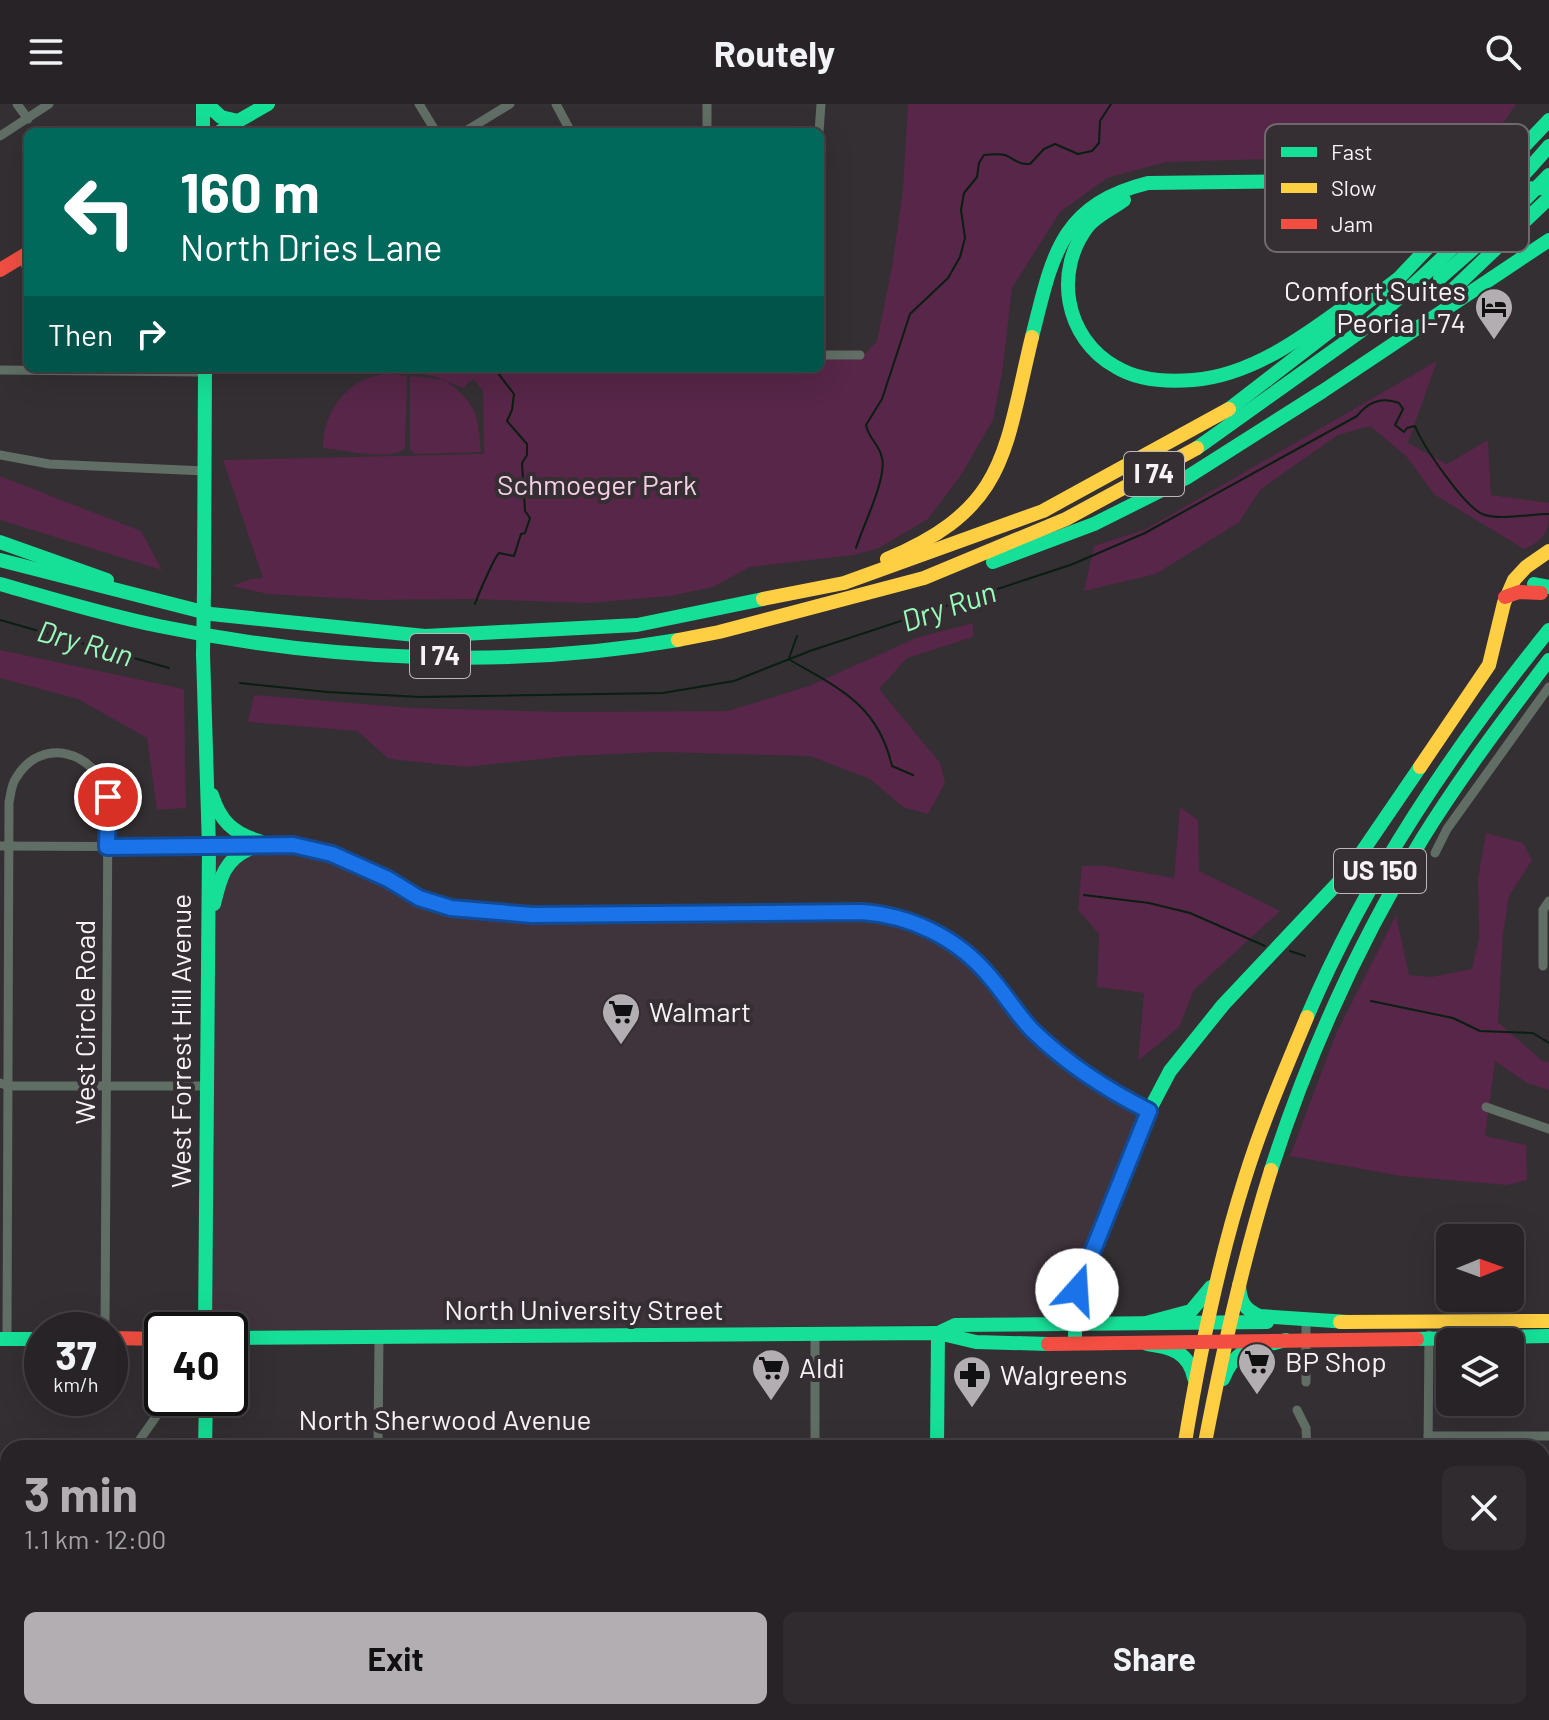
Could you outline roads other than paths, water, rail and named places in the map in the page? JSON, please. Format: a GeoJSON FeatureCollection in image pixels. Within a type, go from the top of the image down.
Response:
{"type":"FeatureCollection","features":[{"type":"Feature","properties":{"kind":"main road"},"geometry":{"type":"LineString","coordinates":[[205,104],[221,117],[238,121]]}},
{"type":"Feature","properties":{"kind":"main road"},"geometry":{"type":"LineString","coordinates":[[203,128],[205,104]]}},
{"type":"Feature","properties":{"kind":"main road"},"geometry":{"type":"LineString","coordinates":[[226,128],[268,104]]}},
{"type":"Feature","properties":{"kind":"main road","name":"I 74"},"geometry":{"type":"LineString","coordinates":[[1529,143],[1549,120]]}},
{"type":"Feature","properties":{"kind":"main road","name":"I 74"},"geometry":{"type":"LineString","coordinates":[[1529,168],[1549,146]]}},
{"type":"Feature","properties":{"kind":"main road"},"geometry":{"type":"LineString","coordinates":[[1529,196],[1549,176]]}},
{"type":"Feature","properties":{"kind":"main road"},"geometry":{"type":"LineString","coordinates":[[1529,178],[1549,176]]}},
{"type":"Feature","properties":{"kind":"main road"},"geometry":{"type":"LineString","coordinates":[[589,632],[735,603],[820,581],[892,558],[954,524],[984,493],[1003,458],[1055,252],[1074,222],[1107,196],[1128,187],[1155,182],[1265,183]]}},
{"type":"Feature","properties":{"kind":"main road"},"geometry":{"type":"LineString","coordinates":[[1529,187],[1549,188]]}},
{"type":"Feature","properties":{"kind":"main road"},"geometry":{"type":"LineString","coordinates":[[1265,190],[1138,196],[1106,210],[1080,240],[1068,272],[1069,308],[1086,344],[1113,368],[1144,379],[1194,380],[1233,370],[1283,348],[1374,286],[1416,252]]}},
{"type":"Feature","properties":{"kind":"main road"},"geometry":{"type":"LineString","coordinates":[[1529,217],[1549,198]]}},
{"type":"Feature","properties":{"kind":"main road"},"geometry":{"type":"LineString","coordinates":[[924,578],[955,574],[1094,524],[1160,492],[1230,452],[1549,240]]}},
{"type":"Feature","properties":{"kind":"main road","name":"I 74"},"geometry":{"type":"LineString","coordinates":[[0,560],[69,582],[232,619],[320,629],[423,635],[589,632],[725,613],[853,581],[964,544],[1070,499],[1152,456],[1249,396],[1329,337],[1426,252]]}},
{"type":"Feature","properties":{"kind":"main road","name":"I 74"},"geometry":{"type":"LineString","coordinates":[[0,584],[142,623],[218,637],[346,652],[453,656],[577,654],[719,632],[924,578],[1066,519],[1139,483],[1220,433],[1361,331],[1450,252]]}},
{"type":"Feature","properties":{"kind":"main road"},"geometry":{"type":"LineString","coordinates":[[1361,331],[1388,319],[1469,252]]}},
{"type":"Feature","properties":{"kind":"main road"},"geometry":{"type":"LineString","coordinates":[[1230,452],[1443,298],[1492,252]]}},
{"type":"Feature","properties":{"kind":"main road"},"geometry":{"type":"LineString","coordinates":[[0,270],[24,261]]}},
{"type":"Feature","properties":{"kind":"main road","name":"West Forrest Hill Avenue"},"geometry":{"type":"LineString","coordinates":[[205,372],[203,654],[209,847],[205,1312]]}},
{"type":"Feature","properties":{"kind":"main road"},"geometry":{"type":"LineString","coordinates":[[0,542],[151,595],[232,619]]}},
{"type":"Feature","properties":{"kind":"main road"},"geometry":{"type":"LineString","coordinates":[[1075,1343],[1079,1280],[1149,1111],[1170,1071],[1190,1043],[1326,897],[1360,856],[1489,665],[1505,597],[1522,570],[1549,551]]}},
{"type":"Feature","properties":{"kind":"main road"},"geometry":{"type":"LineString","coordinates":[[1522,570],[1543,591]]}},
{"type":"Feature","properties":{"kind":"main road"},"geometry":{"type":"LineString","coordinates":[[0,590],[84,612],[142,623]]}},
{"type":"Feature","properties":{"kind":"main road"},"geometry":{"type":"LineString","coordinates":[[1505,597],[1519,592],[1543,591]]}},
{"type":"Feature","properties":{"kind":"main road","name":"US 150"},"geometry":{"type":"LineString","coordinates":[[1185,1440],[1207,1322],[1238,1200],[1300,1033],[1362,903],[1401,837],[1454,755],[1549,630]]}},
{"type":"Feature","properties":{"kind":"main road","name":"US 150"},"geometry":{"type":"LineString","coordinates":[[1207,1440],[1239,1274],[1277,1147],[1326,1019],[1391,889],[1446,800],[1496,727],[1549,660]]}},
{"type":"Feature","properties":{"kind":"main road"},"geometry":{"type":"LineString","coordinates":[[206,764],[210,789],[222,822],[241,836],[269,845]]}},
{"type":"Feature","properties":{"kind":"main road"},"geometry":{"type":"LineString","coordinates":[[208,936],[217,890],[228,861],[236,854],[269,845]]}},
{"type":"Feature","properties":{"kind":"main road"},"geometry":{"type":"LineString","coordinates":[[209,847],[293,845],[332,854],[388,879],[419,898],[451,908],[532,915],[853,912],[899,918],[930,930],[963,951],[991,977],[1019,1016],[1056,1052],[1091,1079],[1149,1111]]}},
{"type":"Feature","properties":{"kind":"main road"},"geometry":{"type":"LineString","coordinates":[[1146,1323],[1185,1316],[1204,1298],[1212,1284],[1238,1200]]}},
{"type":"Feature","properties":{"kind":"main road"},"geometry":{"type":"LineString","coordinates":[[1239,1274],[1240,1298],[1250,1312],[1261,1316],[1348,1322],[1549,1321]]}},
{"type":"Feature","properties":{"kind":"main road","name":"North University Street"},"geometry":{"type":"LineString","coordinates":[[248,1338],[815,1335],[938,1333],[955,1325],[1306,1321]]}},
{"type":"Feature","properties":{"kind":"main road"},"geometry":{"type":"LineString","coordinates":[[998,1343],[1028,1333],[1062,1331],[1075,1323]]}},
{"type":"Feature","properties":{"kind":"main road"},"geometry":{"type":"LineString","coordinates":[[937,1440],[938,1333]]}},
{"type":"Feature","properties":{"kind":"main road","name":"North University Street"},"geometry":{"type":"LineString","coordinates":[[938,1333],[954,1340],[998,1343],[1147,1344],[1549,1336]]}},
{"type":"Feature","properties":{"kind":"main road"},"geometry":{"type":"LineString","coordinates":[[3,1339],[24,1339]]}},
{"type":"Feature","properties":{"kind":"main road"},"geometry":{"type":"LineString","coordinates":[[1208,1440],[1222,1382],[1231,1360],[1247,1348],[1286,1340]]}},
{"type":"Feature","properties":{"kind":"main road"},"geometry":{"type":"LineString","coordinates":[[1147,1344],[1171,1347],[1188,1359],[1193,1372],[1192,1396]]}},
{"type":"Feature","properties":{"kind":"main road"},"geometry":{"type":"LineString","coordinates":[[204,1440],[205,1416]]}},
{"type":"Feature","properties":{"kind":"street"},"geometry":{"type":"LineString","coordinates":[[17,104],[28,119]]}},
{"type":"Feature","properties":{"kind":"street"},"geometry":{"type":"LineString","coordinates":[[0,136],[49,104]]}},
{"type":"Feature","properties":{"kind":"street"},"geometry":{"type":"LineString","coordinates":[[419,104],[434,128]]}},
{"type":"Feature","properties":{"kind":"street"},"geometry":{"type":"LineString","coordinates":[[471,128],[510,104]]}},
{"type":"Feature","properties":{"kind":"street"},"geometry":{"type":"LineString","coordinates":[[556,104],[569,128]]}},
{"type":"Feature","properties":{"kind":"street"},"geometry":{"type":"LineString","coordinates":[[707,104],[707,128]]}},
{"type":"Feature","properties":{"kind":"street"},"geometry":{"type":"LineString","coordinates":[[819,128],[821,104]]}},
{"type":"Feature","properties":{"kind":"street"},"geometry":{"type":"LineString","coordinates":[[824,355],[860,355]]}},
{"type":"Feature","properties":{"kind":"street"},"geometry":{"type":"LineString","coordinates":[[0,370],[24,370]]}},
{"type":"Feature","properties":{"kind":"street"},"geometry":{"type":"LineString","coordinates":[[0,455],[49,464],[205,471]]}},
{"type":"Feature","properties":{"kind":"street"},"geometry":{"type":"LineString","coordinates":[[1435,853],[1447,829],[1549,687]]}},
{"type":"Feature","properties":{"kind":"street","name":"West Circle Road"},"geometry":{"type":"LineString","coordinates":[[5,846],[14,780],[24,767],[47,754],[61,753],[78,757],[93,767],[104,781],[108,797],[105,1312]]}},
{"type":"Feature","properties":{"kind":"street"},"geometry":{"type":"LineString","coordinates":[[3,1339],[5,846],[209,847]]}},
{"type":"Feature","properties":{"kind":"street"},"geometry":{"type":"LineString","coordinates":[[1543,966],[1543,910],[1549,901]]}},
{"type":"Feature","properties":{"kind":"street"},"geometry":{"type":"LineString","coordinates":[[4,1085],[208,1086]]}},
{"type":"Feature","properties":{"kind":"street"},"geometry":{"type":"LineString","coordinates":[[1486,1107],[1549,1129]]}},
{"type":"Feature","properties":{"kind":"street"},"geometry":{"type":"LineString","coordinates":[[1306,1321],[1306,1382]]}},
{"type":"Feature","properties":{"kind":"street"},"geometry":{"type":"LineString","coordinates":[[1428,1440],[1428,1338],[1432,1322]]}},
{"type":"Feature","properties":{"kind":"street"},"geometry":{"type":"LineString","coordinates":[[378,1440],[379,1335]]}},
{"type":"Feature","properties":{"kind":"street"},"geometry":{"type":"LineString","coordinates":[[815,1335],[815,1440]]}},
{"type":"Feature","properties":{"kind":"street"},"geometry":{"type":"LineString","coordinates":[[1297,1410],[1306,1428],[1307,1440]]}},
{"type":"Feature","properties":{"kind":"street"},"geometry":{"type":"LineString","coordinates":[[140,1440],[156,1416]]}},
{"type":"Feature","properties":{"kind":"street"},"geometry":{"type":"LineString","coordinates":[[1428,1436],[1549,1436]]}},
{"type":"Feature","properties":{"kind":"waterway"},"geometry":{"type":"LineString","coordinates":[[856,548],[883,467],[881,453],[866,425],[882,399],[910,314],[948,278],[960,257],[965,238],[961,210],[964,193],[977,177],[979,163],[984,155],[1000,154],[1019,163],[1030,164],[1044,149],[1055,144],[1078,154],[1092,151],[1099,143],[1100,121],[1111,104]]}},
{"type":"Feature","properties":{"kind":"waterway"},"geometry":{"type":"LineString","coordinates":[[475,604],[497,556],[499,553],[514,556],[530,518],[525,511],[522,463],[527,455],[527,444],[507,421],[514,394],[497,372]]}},
{"type":"Feature","properties":{"kind":"waterway","name":"Dry Run"},"geometry":{"type":"LineString","coordinates":[[240,683],[420,697],[663,693],[734,681],[810,651],[1073,564],[1145,533],[1381,400],[1399,403],[1403,409],[1395,425],[1404,432],[1415,426],[1446,476],[1477,511],[1499,517],[1549,514]]}},
{"type":"Feature","properties":{"kind":"waterway","name":"Dry Run"},"geometry":{"type":"LineString","coordinates":[[0,620],[169,668]]}},
{"type":"Feature","properties":{"kind":"waterway"},"geometry":{"type":"LineString","coordinates":[[789,658],[797,636]]}},
{"type":"Feature","properties":{"kind":"waterway"},"geometry":{"type":"LineString","coordinates":[[790,660],[841,690],[867,713],[886,745],[892,766],[913,775]]}},
{"type":"Feature","properties":{"kind":"waterway"},"geometry":{"type":"LineString","coordinates":[[1084,895],[1149,903],[1190,913],[1265,946]]}},
{"type":"Feature","properties":{"kind":"waterway"},"geometry":{"type":"LineString","coordinates":[[1290,951],[1305,956]]}},
{"type":"Feature","properties":{"kind":"waterway"},"geometry":{"type":"LineString","coordinates":[[1371,1001],[1453,1018],[1480,1031],[1533,1033],[1549,1043]]}},
{"type":"Feature","properties":{"kind":"place","name":"Comfort Suites Peoria I-74"},"geometry":{"type":"Point","coordinates":[1494,341]}},
{"type":"Feature","properties":{"kind":"place","name":"Walmart"},"geometry":{"type":"Point","coordinates":[621,1046]}},
{"type":"Feature","properties":{"kind":"place","name":"BP Shop"},"geometry":{"type":"Point","coordinates":[1257,1396]}},
{"type":"Feature","properties":{"kind":"place","name":"Aldi"},"geometry":{"type":"Point","coordinates":[771,1402]}},
{"type":"Feature","properties":{"kind":"place","name":"Walgreens"},"geometry":{"type":"Point","coordinates":[972,1409]}},
{"type":"Feature","properties":{"kind":"park label","name":"Schmoeger Park"},"geometry":{"type":"Point","coordinates":[597,485]}}]}
